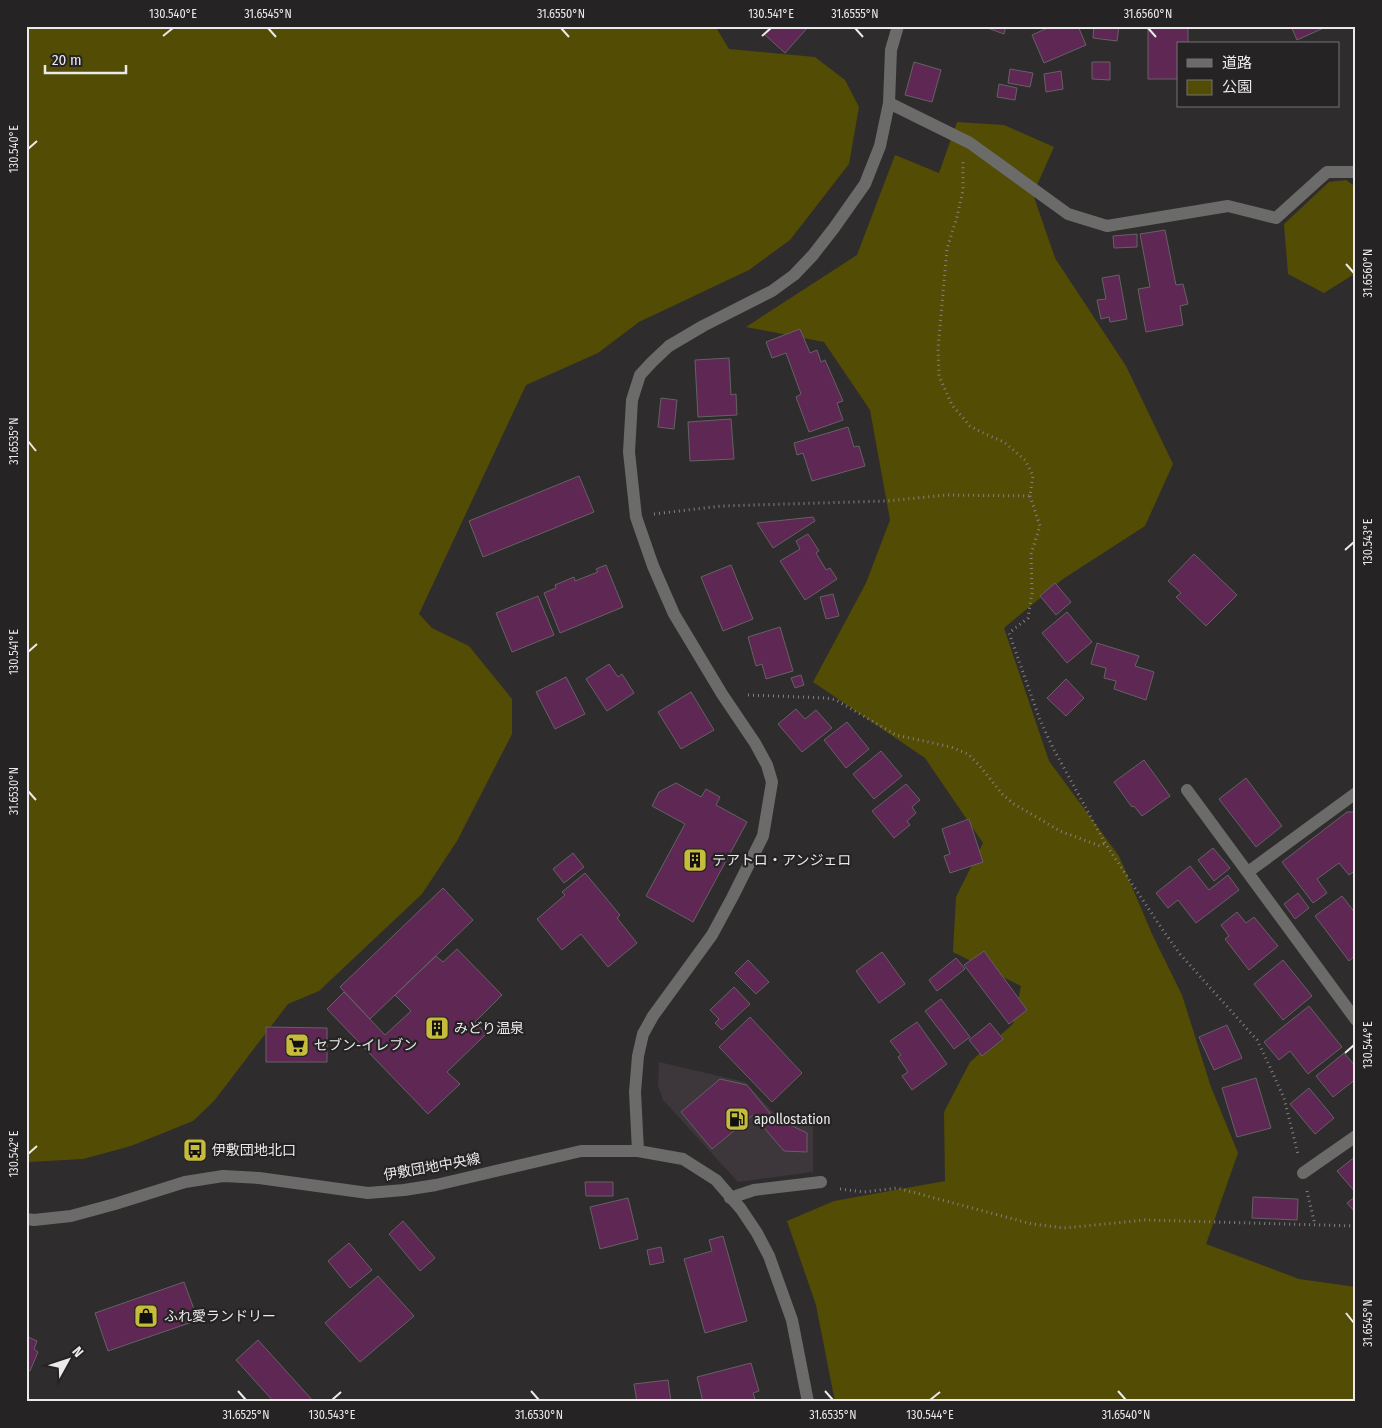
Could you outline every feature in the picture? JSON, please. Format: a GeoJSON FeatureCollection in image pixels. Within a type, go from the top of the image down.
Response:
{"type":"FeatureCollection","features":[{"type":"Feature","properties":{"kind":"street"},"geometry":{"type":"LineString","coordinates":[[638,1151],[635,1092],[638,1056],[643,1034],[653,1016],[712,936],[763,836],[772,782],[767,765],[755,743],[722,694],[674,614],[653,566],[636,517],[628,452],[632,400],[640,375],[669,346],[702,326],[772,291],[794,275],[813,255],[834,228],[865,184],[880,146],[889,104],[891,50],[898,26]]}},
{"type":"Feature","properties":{"kind":"street"},"geometry":{"type":"LineString","coordinates":[[889,104],[970,142],[1068,214],[1107,226],[1228,206],[1276,218],[1327,172],[1356,172]]}},
{"type":"Feature","properties":{"kind":"street"},"geometry":{"type":"LineString","coordinates":[[1187,790],[1356,1020]]}},
{"type":"Feature","properties":{"kind":"street"},"geometry":{"type":"LineString","coordinates":[[1248,872],[1356,793]]}},
{"type":"Feature","properties":{"kind":"street"},"geometry":{"type":"LineString","coordinates":[[1303,1173],[1356,1136]]}},
{"type":"Feature","properties":{"kind":"street","name":"伊敷団地中央線"},"geometry":{"type":"LineString","coordinates":[[26,1219],[34,1220],[71,1216],[185,1182],[222,1176],[259,1178],[368,1193],[436,1185],[581,1150],[638,1151],[683,1159],[716,1180],[741,1209],[757,1233],[772,1264],[792,1320],[808,1402]]}},
{"type":"Feature","properties":{"kind":"street"},"geometry":{"type":"LineString","coordinates":[[730,1198],[754,1190],[821,1182]]}},
{"type":"Feature","properties":{"kind":"path"},"geometry":{"type":"LineString","coordinates":[[970,142],[963,154],[963,190],[957,217],[946,249],[938,348],[939,376],[952,405],[970,426],[1004,442],[1025,460],[1033,476],[1030,496],[1040,526],[1031,554],[1031,601],[1028,618],[1009,633],[1040,720],[1053,748],[1106,843],[1180,954],[1256,1040],[1269,1065],[1284,1098],[1315,1225]]}},
{"type":"Feature","properties":{"kind":"path"},"geometry":{"type":"LineString","coordinates":[[636,517],[721,506],[886,501],[947,496],[1030,496]]}},
{"type":"Feature","properties":{"kind":"path"},"geometry":{"type":"LineString","coordinates":[[722,694],[827,698],[836,700],[896,735],[951,747],[968,754],[980,765],[1003,795],[1014,804],[1060,831],[1100,846],[1106,843]]}},
{"type":"Feature","properties":{"kind":"path"},"geometry":{"type":"LineString","coordinates":[[821,1182],[833,1189],[864,1192],[897,1188],[1032,1224],[1064,1228],[1144,1220],[1356,1226]]}},
{"type":"Feature","properties":{"kind":"shaded area","name":"apollostation"},"geometry":{"type":"Polygon","coordinates":[[[659,1062],[745,1082],[774,1113],[813,1125],[813,1172],[738,1182],[663,1100],[658,1085],[659,1062]]]}},
{"type":"Feature","properties":{"kind":"green space"},"geometry":{"type":"Polygon","coordinates":[[[26,26],[715,26],[729,49],[815,57],[845,80],[859,107],[849,164],[790,240],[749,270],[639,322],[598,353],[526,385],[419,614],[432,628],[469,646],[512,699],[512,734],[457,841],[422,894],[319,991],[288,1004],[214,1101],[193,1121],[131,1146],[83,1159],[29,1162],[26,1161],[26,26]]]}},
{"type":"Feature","properties":{"kind":"green space"},"geometry":{"type":"Polygon","coordinates":[[[957,122],[1004,125],[1054,147],[1033,194],[1055,258],[1126,366],[1173,464],[1145,526],[1063,579],[1004,628],[1049,761],[1119,856],[1152,934],[1182,995],[1211,1087],[1238,1153],[1206,1244],[1299,1279],[1356,1287],[1356,1402],[835,1402],[816,1305],[787,1221],[834,1201],[945,1181],[944,1112],[970,1062],[1013,1024],[1021,986],[953,952],[956,897],[983,843],[925,758],[813,682],[866,583],[890,520],[870,410],[824,342],[746,327],[857,255],[895,155],[939,173],[957,122]]]}},
{"type":"Feature","properties":{"kind":"green space"},"geometry":{"type":"Polygon","coordinates":[[[1346,180],[1356,187],[1356,273],[1324,293],[1288,274],[1284,224],[1329,182],[1346,180]]]}},
{"type":"Feature","properties":{"kind":"building"},"geometry":{"type":"Polygon","coordinates":[[[771,26],[809,26],[785,53],[764,34],[771,26]]]}},
{"type":"Feature","properties":{"kind":"building"},"geometry":{"type":"Polygon","coordinates":[[[982,26],[1006,26],[1004,34],[982,26]]]}},
{"type":"Feature","properties":{"kind":"building"},"geometry":{"type":"Polygon","coordinates":[[[1052,26],[1078,26],[1086,45],[1044,63],[1032,35],[1052,26]]]}},
{"type":"Feature","properties":{"kind":"building"},"geometry":{"type":"Polygon","coordinates":[[[1094,26],[1119,26],[1117,41],[1093,38],[1094,26]]]}},
{"type":"Feature","properties":{"kind":"building"},"geometry":{"type":"Polygon","coordinates":[[[1188,26],[1188,42],[1177,42],[1177,79],[1148,79],[1148,27],[1188,26]]]}},
{"type":"Feature","properties":{"kind":"building"},"geometry":{"type":"Polygon","coordinates":[[[1291,26],[1328,26],[1297,40],[1291,26]]]}},
{"type":"Feature","properties":{"kind":"building"},"geometry":{"type":"Polygon","coordinates":[[[914,62],[941,70],[932,102],[905,95],[914,62]]]}},
{"type":"Feature","properties":{"kind":"building"},"geometry":{"type":"Polygon","coordinates":[[[1092,62],[1110,62],[1110,80],[1092,79],[1092,62]]]}},
{"type":"Feature","properties":{"kind":"building"},"geometry":{"type":"Polygon","coordinates":[[[1010,69],[1033,73],[1030,87],[1008,83],[1010,69]]]}},
{"type":"Feature","properties":{"kind":"building"},"geometry":{"type":"Polygon","coordinates":[[[1061,71],[1063,89],[1046,92],[1044,74],[1061,71]]]}},
{"type":"Feature","properties":{"kind":"building"},"geometry":{"type":"Polygon","coordinates":[[[999,84],[1017,88],[1015,100],[997,97],[999,84]]]}},
{"type":"Feature","properties":{"kind":"building"},"geometry":{"type":"Polygon","coordinates":[[[1165,230],[1176,285],[1183,284],[1188,304],[1180,306],[1183,325],[1146,332],[1138,289],[1150,287],[1140,234],[1165,230]]]}},
{"type":"Feature","properties":{"kind":"building"},"geometry":{"type":"Polygon","coordinates":[[[1137,234],[1137,247],[1114,248],[1113,236],[1137,234]]]}},
{"type":"Feature","properties":{"kind":"building"},"geometry":{"type":"Polygon","coordinates":[[[1119,275],[1127,319],[1110,322],[1109,317],[1101,319],[1097,300],[1106,299],[1102,278],[1119,275]]]}},
{"type":"Feature","properties":{"kind":"building"},"geometry":{"type":"Polygon","coordinates":[[[800,329],[810,353],[817,350],[821,362],[825,360],[843,401],[837,403],[843,420],[809,432],[796,397],[801,394],[786,353],[772,358],[766,342],[800,329]]]}},
{"type":"Feature","properties":{"kind":"building"},"geometry":{"type":"Polygon","coordinates":[[[729,358],[731,395],[736,394],[737,415],[698,417],[695,360],[729,358]]]}},
{"type":"Feature","properties":{"kind":"building"},"geometry":{"type":"Polygon","coordinates":[[[661,398],[677,400],[674,429],[658,427],[661,398]]]}},
{"type":"Feature","properties":{"kind":"building"},"geometry":{"type":"Polygon","coordinates":[[[731,419],[734,459],[690,461],[688,422],[731,419]]]}},
{"type":"Feature","properties":{"kind":"building"},"geometry":{"type":"Polygon","coordinates":[[[848,427],[854,447],[859,446],[865,466],[812,481],[803,453],[797,455],[794,443],[848,427]]]}},
{"type":"Feature","properties":{"kind":"building"},"geometry":{"type":"Polygon","coordinates":[[[579,476],[594,512],[483,557],[469,521],[579,476]]]}},
{"type":"Feature","properties":{"kind":"building"},"geometry":{"type":"Polygon","coordinates":[[[813,517],[815,521],[773,548],[757,523],[813,517]]]}},
{"type":"Feature","properties":{"kind":"building"},"geometry":{"type":"Polygon","coordinates":[[[808,534],[819,551],[816,553],[826,570],[830,568],[837,579],[805,600],[780,561],[800,549],[796,541],[808,534]]]}},
{"type":"Feature","properties":{"kind":"building"},"geometry":{"type":"Polygon","coordinates":[[[1194,554],[1237,595],[1206,626],[1176,597],[1181,593],[1168,581],[1194,554]]]}},
{"type":"Feature","properties":{"kind":"building"},"geometry":{"type":"Polygon","coordinates":[[[606,565],[623,607],[560,633],[544,593],[556,588],[555,585],[574,577],[575,581],[598,572],[596,569],[606,565]]]}},
{"type":"Feature","properties":{"kind":"building"},"geometry":{"type":"Polygon","coordinates":[[[731,565],[753,619],[723,631],[701,577],[731,565]]]}},
{"type":"Feature","properties":{"kind":"building"},"geometry":{"type":"Polygon","coordinates":[[[1055,583],[1071,602],[1056,615],[1040,596],[1055,583]]]}},
{"type":"Feature","properties":{"kind":"building"},"geometry":{"type":"Polygon","coordinates":[[[833,594],[839,616],[826,619],[820,597],[833,594]]]}},
{"type":"Feature","properties":{"kind":"building"},"geometry":{"type":"Polygon","coordinates":[[[538,596],[554,635],[512,652],[496,613],[538,596]]]}},
{"type":"Feature","properties":{"kind":"building"},"geometry":{"type":"Polygon","coordinates":[[[1067,612],[1092,642],[1067,663],[1042,633],[1067,612]]]}},
{"type":"Feature","properties":{"kind":"building"},"geometry":{"type":"Polygon","coordinates":[[[780,627],[793,671],[766,679],[762,664],[756,666],[748,637],[780,627]]]}},
{"type":"Feature","properties":{"kind":"building"},"geometry":{"type":"Polygon","coordinates":[[[1097,643],[1139,656],[1135,666],[1154,672],[1146,700],[1114,689],[1116,681],[1104,678],[1106,668],[1091,664],[1097,643]]]}},
{"type":"Feature","properties":{"kind":"building"},"geometry":{"type":"Polygon","coordinates":[[[609,664],[618,677],[622,674],[634,693],[607,711],[586,679],[609,664]]]}},
{"type":"Feature","properties":{"kind":"building"},"geometry":{"type":"Polygon","coordinates":[[[801,675],[804,685],[795,688],[791,678],[801,675]]]}},
{"type":"Feature","properties":{"kind":"building"},"geometry":{"type":"Polygon","coordinates":[[[566,677],[585,714],[555,729],[536,692],[566,677]]]}},
{"type":"Feature","properties":{"kind":"building"},"geometry":{"type":"Polygon","coordinates":[[[1066,679],[1084,698],[1066,716],[1047,698],[1066,679]]]}},
{"type":"Feature","properties":{"kind":"building"},"geometry":{"type":"Polygon","coordinates":[[[691,692],[714,730],[681,749],[658,712],[691,692]]]}},
{"type":"Feature","properties":{"kind":"building"},"geometry":{"type":"Polygon","coordinates":[[[796,709],[805,719],[816,710],[832,728],[802,752],[778,724],[796,709]]]}},
{"type":"Feature","properties":{"kind":"building"},"geometry":{"type":"Polygon","coordinates":[[[847,722],[869,749],[846,768],[824,740],[847,722]]]}},
{"type":"Feature","properties":{"kind":"building"},"geometry":{"type":"Polygon","coordinates":[[[881,751],[902,776],[874,799],[853,774],[881,751]]]}},
{"type":"Feature","properties":{"kind":"building"},"geometry":{"type":"Polygon","coordinates":[[[1144,760],[1170,796],[1142,816],[1134,806],[1132,807],[1114,782],[1144,760]]]}},
{"type":"Feature","properties":{"kind":"building"},"geometry":{"type":"Polygon","coordinates":[[[1246,778],[1282,826],[1256,847],[1219,799],[1246,778]]]}},
{"type":"Feature","properties":{"kind":"building","name":"テアトロ・アンジェロ"},"geometry":{"type":"Polygon","coordinates":[[[676,783],[701,797],[706,789],[720,797],[716,805],[747,822],[693,922],[646,896],[685,824],[652,806],[659,792],[676,783]]]}},
{"type":"Feature","properties":{"kind":"building"},"geometry":{"type":"Polygon","coordinates":[[[906,784],[920,800],[912,807],[916,813],[907,821],[910,825],[894,838],[872,811],[906,784]]]}},
{"type":"Feature","properties":{"kind":"building"},"geometry":{"type":"Polygon","coordinates":[[[1347,812],[1356,812],[1356,839],[1354,840],[1356,843],[1356,870],[1349,875],[1339,863],[1317,879],[1327,893],[1313,903],[1282,862],[1347,812]]]}},
{"type":"Feature","properties":{"kind":"building"},"geometry":{"type":"Polygon","coordinates":[[[969,819],[983,862],[950,873],[944,856],[950,854],[942,829],[969,819]]]}},
{"type":"Feature","properties":{"kind":"building"},"geometry":{"type":"Polygon","coordinates":[[[1213,848],[1230,868],[1214,881],[1198,860],[1213,848]]]}},
{"type":"Feature","properties":{"kind":"building"},"geometry":{"type":"Polygon","coordinates":[[[573,853],[584,867],[564,883],[553,869],[573,853]]]}},
{"type":"Feature","properties":{"kind":"building"},"geometry":{"type":"Polygon","coordinates":[[[1190,866],[1209,890],[1228,875],[1239,890],[1196,923],[1178,900],[1168,908],[1156,893],[1190,866]]]}},
{"type":"Feature","properties":{"kind":"building"},"geometry":{"type":"Polygon","coordinates":[[[585,873],[620,915],[617,918],[637,943],[608,967],[581,934],[562,950],[537,919],[565,895],[562,892],[585,873]]]}},
{"type":"Feature","properties":{"kind":"building"},"geometry":{"type":"Polygon","coordinates":[[[443,888],[473,920],[370,1019],[340,987],[443,888]]]}},
{"type":"Feature","properties":{"kind":"building"},"geometry":{"type":"Polygon","coordinates":[[[1298,893],[1309,908],[1295,919],[1284,904],[1298,893]]]}},
{"type":"Feature","properties":{"kind":"building"},"geometry":{"type":"Polygon","coordinates":[[[1342,896],[1356,914],[1356,955],[1349,961],[1315,916],[1342,896]]]}},
{"type":"Feature","properties":{"kind":"building"},"geometry":{"type":"Polygon","coordinates":[[[1237,912],[1246,923],[1254,917],[1278,946],[1249,970],[1225,939],[1229,936],[1221,925],[1237,912]]]}},
{"type":"Feature","properties":{"kind":"building","name":"みどり温泉"},"geometry":{"type":"Polygon","coordinates":[[[457,949],[502,995],[475,1022],[486,1034],[447,1072],[460,1084],[428,1114],[327,1009],[344,992],[385,1035],[411,1011],[395,995],[436,956],[443,962],[457,949]]]}},
{"type":"Feature","properties":{"kind":"building"},"geometry":{"type":"Polygon","coordinates":[[[984,951],[1027,1010],[1009,1024],[964,965],[984,951]]]}},
{"type":"Feature","properties":{"kind":"building"},"geometry":{"type":"Polygon","coordinates":[[[882,952],[905,984],[879,1003],[856,971],[882,952]]]}},
{"type":"Feature","properties":{"kind":"building"},"geometry":{"type":"Polygon","coordinates":[[[956,958],[965,969],[937,991],[929,980],[956,958]]]}},
{"type":"Feature","properties":{"kind":"building"},"geometry":{"type":"Polygon","coordinates":[[[748,960],[769,982],[756,994],[735,973],[748,960]]]}},
{"type":"Feature","properties":{"kind":"building"},"geometry":{"type":"Polygon","coordinates":[[[1283,960],[1312,996],[1283,1020],[1254,984],[1283,960]]]}},
{"type":"Feature","properties":{"kind":"building"},"geometry":{"type":"Polygon","coordinates":[[[734,987],[750,1004],[722,1030],[715,1023],[719,1019],[710,1010],[734,987]]]}},
{"type":"Feature","properties":{"kind":"building"},"geometry":{"type":"Polygon","coordinates":[[[941,999],[970,1037],[954,1049],[925,1011],[941,999]]]}},
{"type":"Feature","properties":{"kind":"building"},"geometry":{"type":"Polygon","coordinates":[[[1309,1006],[1342,1047],[1308,1074],[1290,1051],[1279,1060],[1264,1042],[1309,1006]]]}},
{"type":"Feature","properties":{"kind":"building"},"geometry":{"type":"Polygon","coordinates":[[[750,1017],[802,1073],[772,1102],[719,1047],[750,1017]]]}},
{"type":"Feature","properties":{"kind":"building"},"geometry":{"type":"Polygon","coordinates":[[[917,1022],[947,1064],[912,1090],[902,1076],[908,1072],[898,1057],[901,1055],[890,1041],[917,1022]]]}},
{"type":"Feature","properties":{"kind":"building"},"geometry":{"type":"Polygon","coordinates":[[[990,1023],[1003,1039],[982,1056],[969,1040],[990,1023]]]}},
{"type":"Feature","properties":{"kind":"building"},"geometry":{"type":"Polygon","coordinates":[[[1227,1025],[1242,1058],[1214,1070],[1199,1037],[1227,1025]]]}},
{"type":"Feature","properties":{"kind":"building","name":"セブン-イレブン"},"geometry":{"type":"Polygon","coordinates":[[[266,1027],[327,1028],[327,1062],[266,1062],[266,1027]]]}},
{"type":"Feature","properties":{"kind":"building"},"geometry":{"type":"Polygon","coordinates":[[[1344,1053],[1356,1067],[1356,1079],[1333,1097],[1316,1076],[1344,1053]]]}},
{"type":"Feature","properties":{"kind":"building"},"geometry":{"type":"Polygon","coordinates":[[[1256,1078],[1271,1128],[1237,1137],[1222,1088],[1256,1078]]]}},
{"type":"Feature","properties":{"kind":"building"},"geometry":{"type":"Polygon","coordinates":[[[720,1079],[747,1085],[772,1116],[807,1133],[807,1152],[784,1151],[753,1115],[712,1149],[681,1112],[720,1079]]]}},
{"type":"Feature","properties":{"kind":"building"},"geometry":{"type":"Polygon","coordinates":[[[1309,1088],[1334,1118],[1315,1134],[1290,1104],[1309,1088]]]}},
{"type":"Feature","properties":{"kind":"building"},"geometry":{"type":"Polygon","coordinates":[[[1356,1156],[1356,1193],[1337,1171],[1356,1156]]]}},
{"type":"Feature","properties":{"kind":"building"},"geometry":{"type":"Polygon","coordinates":[[[585,1182],[613,1182],[613,1196],[586,1196],[585,1182]]]}},
{"type":"Feature","properties":{"kind":"building"},"geometry":{"type":"Polygon","coordinates":[[[1356,1196],[1356,1211],[1355,1212],[1347,1203],[1356,1196]]]}},
{"type":"Feature","properties":{"kind":"building"},"geometry":{"type":"Polygon","coordinates":[[[1253,1197],[1298,1199],[1297,1220],[1252,1218],[1253,1197]]]}},
{"type":"Feature","properties":{"kind":"building"},"geometry":{"type":"Polygon","coordinates":[[[628,1198],[638,1239],[600,1249],[590,1207],[628,1198]]]}},
{"type":"Feature","properties":{"kind":"building"},"geometry":{"type":"Polygon","coordinates":[[[403,1221],[435,1258],[420,1271],[389,1234],[403,1221]]]}},
{"type":"Feature","properties":{"kind":"building"},"geometry":{"type":"Polygon","coordinates":[[[723,1236],[747,1321],[705,1333],[684,1259],[712,1251],[709,1240],[723,1236]]]}},
{"type":"Feature","properties":{"kind":"building"},"geometry":{"type":"Polygon","coordinates":[[[349,1243],[372,1270],[350,1288],[328,1261],[349,1243]]]}},
{"type":"Feature","properties":{"kind":"building"},"geometry":{"type":"Polygon","coordinates":[[[661,1247],[664,1262],[650,1265],[647,1250],[661,1247]]]}},
{"type":"Feature","properties":{"kind":"building"},"geometry":{"type":"Polygon","coordinates":[[[378,1276],[414,1316],[360,1362],[325,1323],[378,1276]]]}},
{"type":"Feature","properties":{"kind":"building","name":"ふれ愛ランドリー"},"geometry":{"type":"Polygon","coordinates":[[[184,1282],[198,1320],[108,1351],[95,1313],[184,1282]]]}},
{"type":"Feature","properties":{"kind":"building"},"geometry":{"type":"Polygon","coordinates":[[[26,1336],[37,1341],[34,1349],[38,1352],[30,1371],[26,1369],[26,1336]]]}},
{"type":"Feature","properties":{"kind":"building"},"geometry":{"type":"Polygon","coordinates":[[[258,1340],[314,1402],[274,1402],[236,1360],[258,1340]]]}},
{"type":"Feature","properties":{"kind":"building"},"geometry":{"type":"Polygon","coordinates":[[[751,1363],[759,1391],[753,1393],[756,1402],[703,1402],[697,1377],[751,1363]]]}},
{"type":"Feature","properties":{"kind":"building"},"geometry":{"type":"Polygon","coordinates":[[[668,1380],[671,1402],[637,1402],[634,1384],[668,1380]]]}},
{"type":"Feature","properties":{"kind":"place","name":"テアトロ・アンジェロ"},"geometry":{"type":"Point","coordinates":[695,860]}},
{"type":"Feature","properties":{"kind":"place","name":"みどり温泉"},"geometry":{"type":"Point","coordinates":[437,1028]}},
{"type":"Feature","properties":{"kind":"place","name":"セブン-イレブン"},"geometry":{"type":"Point","coordinates":[297,1045]}},
{"type":"Feature","properties":{"kind":"place","name":"apollostation"},"geometry":{"type":"Point","coordinates":[737,1119]}},
{"type":"Feature","properties":{"kind":"place","name":"伊敷団地北口"},"geometry":{"type":"Point","coordinates":[195,1150]}},
{"type":"Feature","properties":{"kind":"place","name":"ふれ愛ランドリー"},"geometry":{"type":"Point","coordinates":[146,1316]}}]}
